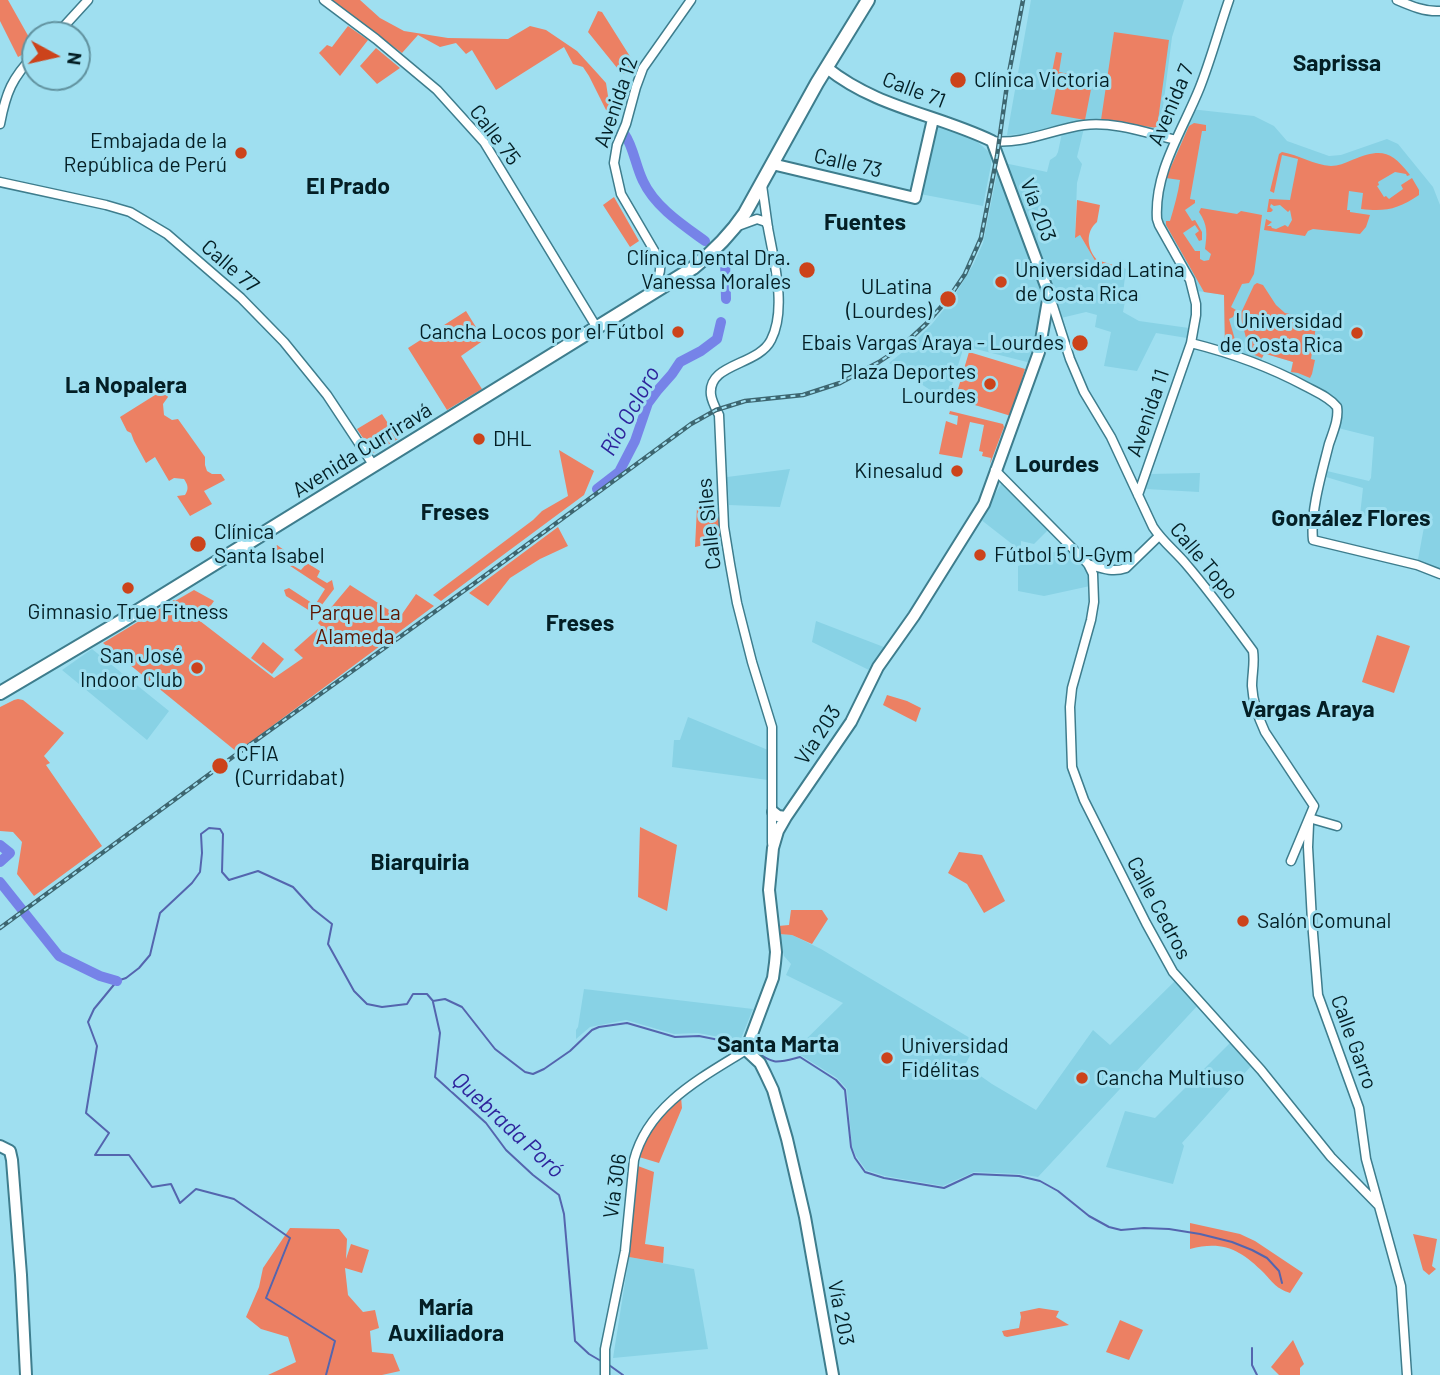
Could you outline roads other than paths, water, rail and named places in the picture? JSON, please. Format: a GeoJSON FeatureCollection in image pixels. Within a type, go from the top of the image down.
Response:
{"type":"FeatureCollection","features":[{"type":"Feature","properties":{"kind":"highway","name":"Avenida Curriravá"},"geometry":{"type":"LineString","coordinates":[[0,693],[120,622],[693,268],[735,228],[868,0]]}},
{"type":"Feature","properties":{"kind":"main road","name":"Calle 71"},"geometry":{"type":"LineString","coordinates":[[827,68],[844,81],[883,101],[992,141]]}},
{"type":"Feature","properties":{"kind":"main road"},"geometry":{"type":"LineString","coordinates":[[819,80],[844,81]]}},
{"type":"Feature","properties":{"kind":"main road","name":"Calle 73"},"geometry":{"type":"LineString","coordinates":[[772,164],[915,198],[933,119]]}},
{"type":"Feature","properties":{"kind":"main road","name":"Vía 203"},"geometry":{"type":"LineString","coordinates":[[834,1375],[790,1151],[769,1081],[760,1063],[746,1050],[773,978],[776,952],[769,897],[773,848],[778,831],[840,739],[878,667],[914,616],[984,504],[1039,352],[1049,294],[992,141]]}},
{"type":"Feature","properties":{"kind":"main road"},"geometry":{"type":"LineString","coordinates":[[773,812],[786,817]]}},
{"type":"Feature","properties":{"kind":"main road"},"geometry":{"type":"LineString","coordinates":[[0,1146],[10,1151],[12,1160],[22,1275],[26,1375]]}},
{"type":"Feature","properties":{"kind":"street"},"geometry":{"type":"LineString","coordinates":[[69,21],[88,0]]}},
{"type":"Feature","properties":{"kind":"street","name":"Calle 75"},"geometry":{"type":"LineString","coordinates":[[324,0],[437,90],[484,142],[597,328]]}},
{"type":"Feature","properties":{"kind":"street","name":"Avenida 12"},"geometry":{"type":"LineString","coordinates":[[645,297],[659,276],[661,266],[621,194],[614,163],[617,145],[643,68],[691,0]]}},
{"type":"Feature","properties":{"kind":"street","name":"Avenida 7"},"geometry":{"type":"LineString","coordinates":[[1158,225],[1157,205],[1166,161],[1200,87],[1229,0]]}},
{"type":"Feature","properties":{"kind":"street"},"geometry":{"type":"LineString","coordinates":[[1397,0],[1420,9],[1440,11]]}},
{"type":"Feature","properties":{"kind":"street"},"geometry":{"type":"LineString","coordinates":[[0,124],[4,100],[21,69]]}},
{"type":"Feature","properties":{"kind":"street"},"geometry":{"type":"LineString","coordinates":[[992,141],[1016,141],[1087,124],[1115,126],[1176,140]]}},
{"type":"Feature","properties":{"kind":"street"},"geometry":{"type":"LineString","coordinates":[[1166,137],[1166,161]]}},
{"type":"Feature","properties":{"kind":"street","name":"Calle 77"},"geometry":{"type":"LineString","coordinates":[[0,182],[130,212],[167,234],[241,298],[284,342],[327,395],[374,466]]}},
{"type":"Feature","properties":{"kind":"street","name":"Calle Siles"},"geometry":{"type":"LineString","coordinates":[[762,185],[779,300],[778,317],[773,337],[765,349],[754,358],[723,370],[713,382],[711,390],[713,404],[719,415],[724,527],[737,603],[772,727],[773,848]]}},
{"type":"Feature","properties":{"kind":"street"},"geometry":{"type":"LineString","coordinates":[[735,228],[757,219],[766,222],[768,227]]}},
{"type":"Feature","properties":{"kind":"street","name":"Avenida 11"},"geometry":{"type":"LineString","coordinates":[[1138,495],[1191,343],[1196,315],[1194,291],[1183,266],[1158,225]]}},
{"type":"Feature","properties":{"kind":"street","name":"Calle Topo"},"geometry":{"type":"LineString","coordinates":[[1049,294],[1084,392],[1111,437],[1153,527],[1217,602],[1253,651],[1254,705],[1265,732],[1314,806]]}},
{"type":"Feature","properties":{"kind":"street"},"geometry":{"type":"LineString","coordinates":[[1191,343],[1225,351],[1261,364],[1319,393],[1338,407],[1314,512],[1311,528],[1313,540],[1417,565],[1440,574]]}},
{"type":"Feature","properties":{"kind":"street"},"geometry":{"type":"LineString","coordinates":[[995,470],[1088,564],[1106,570],[1121,570],[1159,536]]}},
{"type":"Feature","properties":{"kind":"street","name":"Calle Cedros"},"geometry":{"type":"LineString","coordinates":[[1088,564],[1093,574],[1094,602],[1072,688],[1070,708],[1073,773],[1084,800],[1173,972],[1261,1070],[1331,1157],[1378,1205],[1401,1286],[1407,1375]]}},
{"type":"Feature","properties":{"kind":"street","name":"Calle Garro"},"geometry":{"type":"LineString","coordinates":[[1314,806],[1309,818],[1308,847],[1318,995],[1359,1108],[1366,1159],[1378,1205]]}},
{"type":"Feature","properties":{"kind":"street"},"geometry":{"type":"LineString","coordinates":[[1291,861],[1309,818],[1337,826]]}},
{"type":"Feature","properties":{"kind":"street","name":"Vía 306"},"geometry":{"type":"LineString","coordinates":[[605,1372],[604,1358],[625,1251],[634,1160],[638,1146],[649,1125],[681,1092],[746,1050]]}},
{"type":"Feature","properties":{"kind":"waterway","name":"Río Ocloro"},"geometry":{"type":"LineString","coordinates":[[625,135],[648,190],[670,215],[705,241]]}},
{"type":"Feature","properties":{"kind":"waterway","name":"Río Ocloro"},"geometry":{"type":"LineString","coordinates":[[725,258],[726,299]]}},
{"type":"Feature","properties":{"kind":"waterway","name":"Río Ocloro"},"geometry":{"type":"LineString","coordinates":[[597,489],[619,472],[635,441],[648,403],[680,362],[717,339],[721,322]]}},
{"type":"Feature","properties":{"kind":"waterway"},"geometry":{"type":"LineString","coordinates":[[326,1375],[335,1341],[266,1298],[290,1238],[234,1199],[196,1189],[180,1203],[171,1184],[152,1187],[129,1155],[95,1155],[109,1133],[86,1113],[97,1046],[88,1022],[94,1009],[117,981],[139,968],[150,955],[160,913],[200,872],[201,834],[209,828],[220,829],[223,834],[222,872],[229,880],[258,871],[293,887],[313,909],[332,924],[328,944],[354,991],[367,1004],[382,1007],[407,1004],[413,994],[427,994],[433,1001],[445,999],[462,1007],[495,1049],[525,1072],[533,1074],[544,1069],[570,1051],[592,1030],[627,1023],[675,1037],[699,1036],[739,1044]]}},
{"type":"Feature","properties":{"kind":"waterway"},"geometry":{"type":"LineString","coordinates":[[0,845],[10,853],[0,862]]}},
{"type":"Feature","properties":{"kind":"waterway"},"geometry":{"type":"LineString","coordinates":[[0,882],[59,956],[100,976],[117,981]]}},
{"type":"Feature","properties":{"kind":"waterway","name":"Quebrada Poró"},"geometry":{"type":"LineString","coordinates":[[433,1002],[440,1033],[435,1077],[486,1123],[506,1150],[559,1195],[564,1214],[575,1341],[601,1361]]}},
{"type":"Feature","properties":{"kind":"waterway"},"geometry":{"type":"LineString","coordinates":[[754,1050],[776,1061],[800,1057],[836,1080],[845,1090],[851,1147],[865,1172],[884,1178],[944,1188],[974,1174],[1019,1176],[1040,1181],[1109,1227],[1121,1230],[1169,1229],[1232,1242],[1252,1250],[1267,1258],[1279,1271],[1282,1283]]}},
{"type":"Feature","properties":{"kind":"waterway"},"geometry":{"type":"LineString","coordinates":[[1252,1348],[1252,1365],[1257,1375]]}},
{"type":"Feature","properties":{"kind":"waterway","name":"Quebrada Poró"},"geometry":{"type":"LineString","coordinates":[[609,1365],[623,1375]]}},
{"type":"Feature","properties":{"kind":"railway"},"geometry":{"type":"LineString","coordinates":[[0,928],[691,424],[716,410],[745,401],[803,395],[840,383],[900,348],[948,299],[965,274],[981,238],[1023,0]]}},
{"type":"Feature","properties":{"kind":"place","name":"Clínica Victoria"},"geometry":{"type":"Point","coordinates":[958,80]}},
{"type":"Feature","properties":{"kind":"place","name":"Embajada de la República de Perú"},"geometry":{"type":"Point","coordinates":[241,153]}},
{"type":"Feature","properties":{"kind":"place","name":"Clínica Dental Dra. Vanessa Morales"},"geometry":{"type":"Point","coordinates":[807,270]}},
{"type":"Feature","properties":{"kind":"place","name":"Universidad Latina de Costa Rica"},"geometry":{"type":"Point","coordinates":[1001,282]}},
{"type":"Feature","properties":{"kind":"place","name":"ULatina (Lourdes)"},"geometry":{"type":"Point","coordinates":[948,299]}},
{"type":"Feature","properties":{"kind":"place","name":"Cancha Locos por el Fútbol"},"geometry":{"type":"Point","coordinates":[678,332]}},
{"type":"Feature","properties":{"kind":"place","name":"Universidad de Costa Rica"},"geometry":{"type":"Point","coordinates":[1357,333]}},
{"type":"Feature","properties":{"kind":"place","name":"Ebais Vargas Araya - Lourdes"},"geometry":{"type":"Point","coordinates":[1080,343]}},
{"type":"Feature","properties":{"kind":"place","name":"Plaza Deportes Lourdes"},"geometry":{"type":"Point","coordinates":[990,384]}},
{"type":"Feature","properties":{"kind":"place","name":"DHL"},"geometry":{"type":"Point","coordinates":[479,439]}},
{"type":"Feature","properties":{"kind":"place","name":"Kinesalud"},"geometry":{"type":"Point","coordinates":[957,471]}},
{"type":"Feature","properties":{"kind":"place","name":"Clínica Santa Isabel"},"geometry":{"type":"Point","coordinates":[198,544]}},
{"type":"Feature","properties":{"kind":"place","name":"Fútbol 5 U-Gym"},"geometry":{"type":"Point","coordinates":[980,555]}},
{"type":"Feature","properties":{"kind":"place","name":"Gimnasio True Fitness"},"geometry":{"type":"Point","coordinates":[128,588]}},
{"type":"Feature","properties":{"kind":"place","name":"San José Indoor Club"},"geometry":{"type":"Point","coordinates":[197,668]}},
{"type":"Feature","properties":{"kind":"place","name":"CFIA (Curridabat)"},"geometry":{"type":"Point","coordinates":[220,766]}},
{"type":"Feature","properties":{"kind":"place","name":"Salón Comunal"},"geometry":{"type":"Point","coordinates":[1243,921]}},
{"type":"Feature","properties":{"kind":"place","name":"Universidad Fidélitas"},"geometry":{"type":"Point","coordinates":[887,1058]}},
{"type":"Feature","properties":{"kind":"place","name":"Cancha Multiuso"},"geometry":{"type":"Point","coordinates":[1082,1078]}},
{"type":"Feature","properties":{"kind":"district","name":"Saprissa"},"geometry":{"type":"Point","coordinates":[1337,63]}},
{"type":"Feature","properties":{"kind":"district","name":"El Prado"},"geometry":{"type":"Point","coordinates":[348,186]}},
{"type":"Feature","properties":{"kind":"district","name":"Fuentes"},"geometry":{"type":"Point","coordinates":[865,222]}},
{"type":"Feature","properties":{"kind":"district","name":"La Nopalera"},"geometry":{"type":"Point","coordinates":[126,385]}},
{"type":"Feature","properties":{"kind":"district","name":"Lourdes"},"geometry":{"type":"Point","coordinates":[1057,464]}},
{"type":"Feature","properties":{"kind":"district","name":"Freses"},"geometry":{"type":"Point","coordinates":[455,512]}},
{"type":"Feature","properties":{"kind":"district","name":"González Flores"},"geometry":{"type":"Point","coordinates":[1351,518]}},
{"type":"Feature","properties":{"kind":"district","name":"Freses"},"geometry":{"type":"Point","coordinates":[580,623]}},
{"type":"Feature","properties":{"kind":"district","name":"Vargas Araya"},"geometry":{"type":"Point","coordinates":[1308,709]}},
{"type":"Feature","properties":{"kind":"district","name":"Biarquiria"},"geometry":{"type":"Point","coordinates":[420,862]}},
{"type":"Feature","properties":{"kind":"district","name":"Santa Marta"},"geometry":{"type":"Point","coordinates":[778,1044]}},
{"type":"Feature","properties":{"kind":"district","name":"María Auxiliadora"},"geometry":{"type":"Point","coordinates":[446,1320]}},
{"type":"Feature","properties":{"kind":"park label","name":"Parque La Alameda"},"geometry":{"type":"Point","coordinates":[355,625]}}]}
